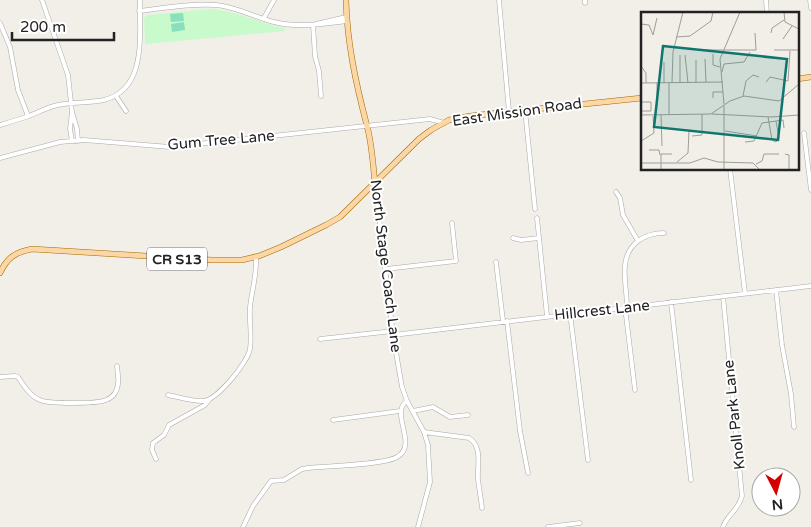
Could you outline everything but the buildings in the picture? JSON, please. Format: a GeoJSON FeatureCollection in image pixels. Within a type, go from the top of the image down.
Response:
{"type":"FeatureCollection","features":[{"type":"Feature","properties":{"kind":"main road","name":"North Stage Coach Lane"},"geometry":{"type":"LineString","coordinates":[[346,0],[356,83],[367,126],[375,183]]}},
{"type":"Feature","properties":{"kind":"main road"},"geometry":{"type":"LineString","coordinates":[[798,78],[811,77]]}},
{"type":"Feature","properties":{"kind":"main road","name":"East Mission Road"},"geometry":{"type":"LineString","coordinates":[[0,273],[4,264],[13,255],[32,250],[212,260],[242,260],[256,257],[334,221],[351,207],[419,139],[444,123],[470,116],[641,98]]}},
{"type":"Feature","properties":{"kind":"main road"},"geometry":{"type":"LineString","coordinates":[[374,172],[388,170]]}},
{"type":"Feature","properties":{"kind":"street"},"geometry":{"type":"LineString","coordinates":[[42,0],[68,75],[72,112],[77,128],[78,141]]}},
{"type":"Feature","properties":{"kind":"street"},"geometry":{"type":"LineString","coordinates":[[0,125],[56,105],[103,100],[116,96],[123,90],[132,77],[138,60],[140,0]]}},
{"type":"Feature","properties":{"kind":"street"},"geometry":{"type":"LineString","coordinates":[[264,18],[274,0]]}},
{"type":"Feature","properties":{"kind":"street"},"geometry":{"type":"LineString","coordinates":[[499,0],[509,112]]}},
{"type":"Feature","properties":{"kind":"street"},"geometry":{"type":"LineString","coordinates":[[810,0],[811,8]]}},
{"type":"Feature","properties":{"kind":"street"},"geometry":{"type":"LineString","coordinates":[[139,11],[215,5],[237,8],[274,22],[314,25],[320,22],[347,19]]}},
{"type":"Feature","properties":{"kind":"street"},"geometry":{"type":"LineString","coordinates":[[0,23],[10,46],[18,90],[28,116]]}},
{"type":"Feature","properties":{"kind":"street"},"geometry":{"type":"LineString","coordinates":[[314,25],[315,56],[319,71],[321,96]]}},
{"type":"Feature","properties":{"kind":"street"},"geometry":{"type":"LineString","coordinates":[[116,96],[126,111]]}},
{"type":"Feature","properties":{"kind":"street"},"geometry":{"type":"LineString","coordinates":[[525,110],[535,210]]}},
{"type":"Feature","properties":{"kind":"street"},"geometry":{"type":"LineString","coordinates":[[72,112],[70,129],[72,141]]}},
{"type":"Feature","properties":{"kind":"street","name":"Gum Tree Lane"},"geometry":{"type":"LineString","coordinates":[[0,158],[47,145],[72,141],[170,147],[430,119],[444,123]]}},
{"type":"Feature","properties":{"kind":"street"},"geometry":{"type":"LineString","coordinates":[[804,133],[811,190]]}},
{"type":"Feature","properties":{"kind":"street"},"geometry":{"type":"LineString","coordinates":[[730,170],[745,293]]}},
{"type":"Feature","properties":{"kind":"street","name":"North Stage Coach Lane"},"geometry":{"type":"LineString","coordinates":[[375,183],[393,333],[402,388],[424,432],[428,445],[430,482],[418,527]]}},
{"type":"Feature","properties":{"kind":"street"},"geometry":{"type":"LineString","coordinates":[[616,192],[620,198],[623,215],[638,241]]}},
{"type":"Feature","properties":{"kind":"street"},"geometry":{"type":"LineString","coordinates":[[537,218],[547,316]]}},
{"type":"Feature","properties":{"kind":"street"},"geometry":{"type":"LineString","coordinates":[[386,269],[456,261],[452,223]]}},
{"type":"Feature","properties":{"kind":"street"},"geometry":{"type":"LineString","coordinates":[[635,390],[626,307],[624,265],[626,254],[638,241],[655,233],[664,233]]}},
{"type":"Feature","properties":{"kind":"street"},"geometry":{"type":"LineString","coordinates":[[513,238],[521,240],[539,238]]}},
{"type":"Feature","properties":{"kind":"street"},"geometry":{"type":"LineString","coordinates":[[156,459],[152,450],[153,443],[164,435],[169,425],[205,405],[222,390],[248,356],[250,348],[250,307],[256,276],[256,257]]}},
{"type":"Feature","properties":{"kind":"street"},"geometry":{"type":"LineString","coordinates":[[496,262],[520,431],[528,473]]}},
{"type":"Feature","properties":{"kind":"street","name":"Hillcrest Lane"},"geometry":{"type":"LineString","coordinates":[[320,339],[505,321],[811,286]]}},
{"type":"Feature","properties":{"kind":"street"},"geometry":{"type":"LineString","coordinates":[[776,290],[794,427]]}},
{"type":"Feature","properties":{"kind":"street","name":"Knoll Park Lane"},"geometry":{"type":"LineString","coordinates":[[723,296],[742,496],[739,506],[723,527]]}},
{"type":"Feature","properties":{"kind":"street"},"geometry":{"type":"LineString","coordinates":[[671,302],[691,480]]}},
{"type":"Feature","properties":{"kind":"street"},"geometry":{"type":"LineString","coordinates":[[570,313],[588,460]]}},
{"type":"Feature","properties":{"kind":"street"},"geometry":{"type":"LineString","coordinates":[[0,378],[18,377],[33,396],[52,403],[94,402],[106,400],[116,392],[119,380],[117,366]]}},
{"type":"Feature","properties":{"kind":"street"},"geometry":{"type":"LineString","coordinates":[[168,395],[203,402],[209,400]]}},
{"type":"Feature","properties":{"kind":"street"},"geometry":{"type":"LineString","coordinates":[[243,527],[253,506],[272,480],[284,480],[302,469],[383,461],[400,455],[405,444],[400,411],[402,404],[407,401]]}},
{"type":"Feature","properties":{"kind":"street"},"geometry":{"type":"LineString","coordinates":[[413,411],[433,407],[450,417],[468,415]]}},
{"type":"Feature","properties":{"kind":"street"},"geometry":{"type":"LineString","coordinates":[[333,420],[400,411]]}},
{"type":"Feature","properties":{"kind":"street"},"geometry":{"type":"LineString","coordinates":[[424,432],[473,440],[478,455],[478,477],[482,508]]}},
{"type":"Feature","properties":{"kind":"street"},"geometry":{"type":"LineString","coordinates":[[548,527],[580,523]]}},
{"type":"Feature","properties":{"kind":"green space"},"geometry":{"type":"Polygon","coordinates":[[[210,9],[238,14],[284,28],[285,31],[145,44],[144,18],[147,15],[210,9]]]}},
{"type":"Feature","properties":{"kind":"green space"},"geometry":{"type":"Polygon","coordinates":[[[183,13],[184,21],[171,22],[170,14],[183,13]]]}},
{"type":"Feature","properties":{"kind":"green space"},"geometry":{"type":"Polygon","coordinates":[[[184,22],[185,30],[172,32],[171,24],[184,22]]]}}]}
